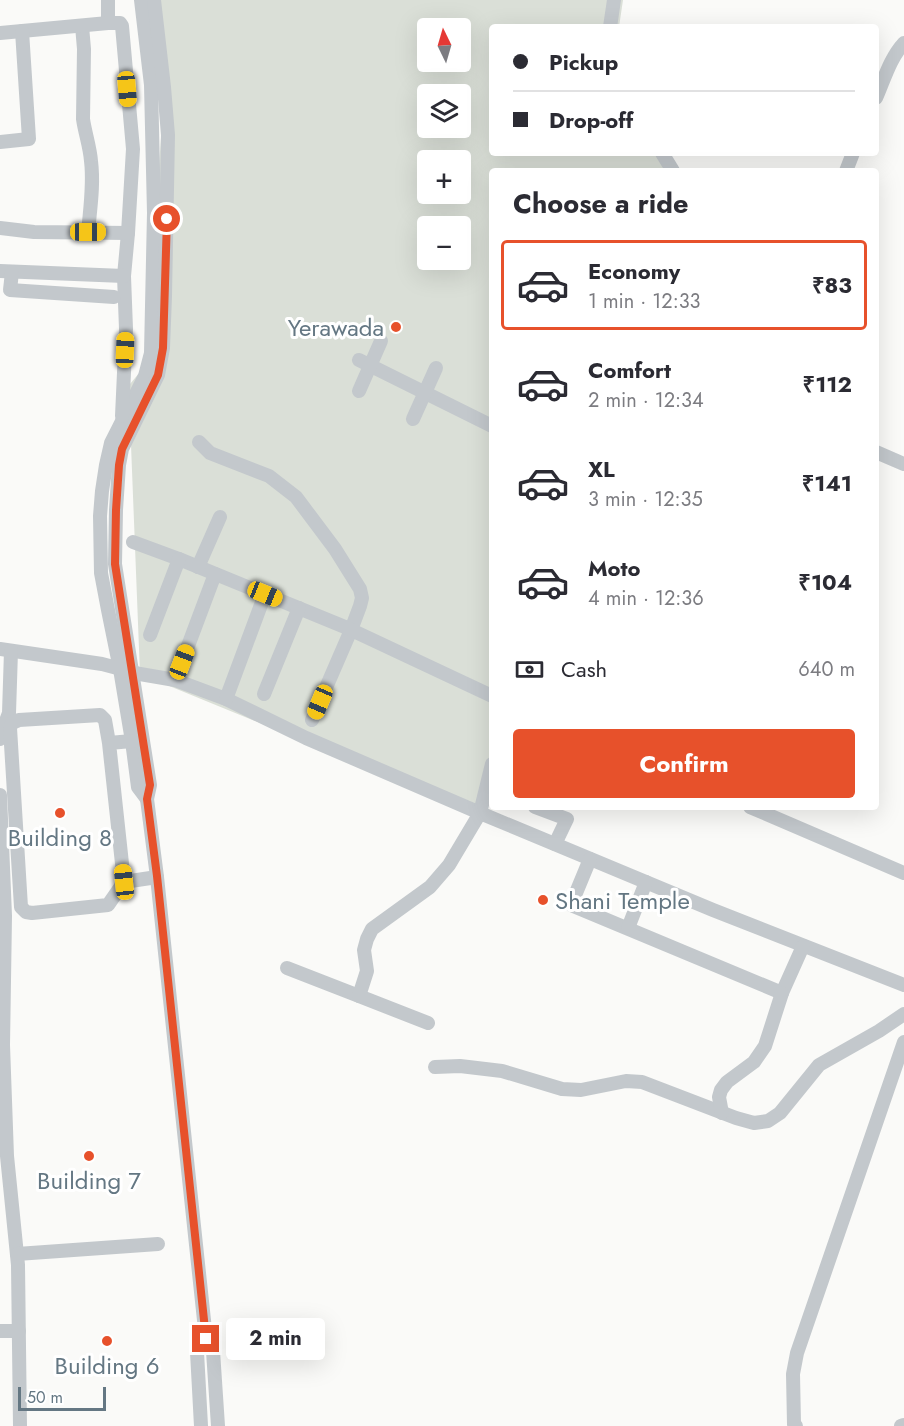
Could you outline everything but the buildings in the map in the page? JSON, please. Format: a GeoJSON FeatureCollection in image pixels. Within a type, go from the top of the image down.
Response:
{"type":"FeatureCollection","features":[{"type":"Feature","properties":{"kind":"street"},"geometry":{"type":"LineString","coordinates":[[108,0],[108,23]]}},
{"type":"Feature","properties":{"kind":"street"},"geometry":{"type":"LineString","coordinates":[[141,0],[151,85],[154,213],[151,353],[145,376],[111,443],[100,516],[101,573],[126,670],[150,785],[147,799],[206,1339],[213,1351],[218,1425],[201,1425],[197,1352],[206,1339]]}},
{"type":"Feature","properties":{"kind":"street"},"geometry":{"type":"LineString","coordinates":[[147,799],[138,787],[115,564],[116,510],[122,449],[158,375],[163,348],[168,135],[154,0]]}},
{"type":"Feature","properties":{"kind":"street"},"geometry":{"type":"LineString","coordinates":[[610,24],[614,0]]}},
{"type":"Feature","properties":{"kind":"street"},"geometry":{"type":"LineString","coordinates":[[0,33],[108,23],[120,23],[122,26],[133,149],[124,276],[126,329],[122,421]]}},
{"type":"Feature","properties":{"kind":"street"},"geometry":{"type":"LineString","coordinates":[[82,26],[83,119],[92,172],[88,232]]}},
{"type":"Feature","properties":{"kind":"street"},"geometry":{"type":"LineString","coordinates":[[0,142],[30,139],[22,31]]}},
{"type":"Feature","properties":{"kind":"street"},"geometry":{"type":"LineString","coordinates":[[879,91],[893,59],[904,43]]}},
{"type":"Feature","properties":{"kind":"street"},"geometry":{"type":"LineString","coordinates":[[0,228],[33,232],[128,233]]}},
{"type":"Feature","properties":{"kind":"street"},"geometry":{"type":"LineString","coordinates":[[114,297],[10,290],[6,272],[124,276]]}},
{"type":"Feature","properties":{"kind":"street"},"geometry":{"type":"LineString","coordinates":[[359,391],[365,363],[381,340]]}},
{"type":"Feature","properties":{"kind":"street"},"geometry":{"type":"LineString","coordinates":[[365,363],[489,425]]}},
{"type":"Feature","properties":{"kind":"street"},"geometry":{"type":"LineString","coordinates":[[413,419],[436,368]]}},
{"type":"Feature","properties":{"kind":"street"},"geometry":{"type":"LineString","coordinates":[[199,442],[210,453],[269,476],[296,497],[335,549],[360,589],[362,598],[360,606],[312,720]]}},
{"type":"Feature","properties":{"kind":"street"},"geometry":{"type":"LineString","coordinates":[[879,453],[904,464]]}},
{"type":"Feature","properties":{"kind":"street"},"geometry":{"type":"LineString","coordinates":[[198,567],[220,517]]}},
{"type":"Feature","properties":{"kind":"street"},"geometry":{"type":"LineString","coordinates":[[134,542],[351,630],[489,695]]}},
{"type":"Feature","properties":{"kind":"street"},"geometry":{"type":"LineString","coordinates":[[150,635],[179,559]]}},
{"type":"Feature","properties":{"kind":"street"},"geometry":{"type":"LineString","coordinates":[[182,662],[215,574]]}},
{"type":"Feature","properties":{"kind":"street"},"geometry":{"type":"LineString","coordinates":[[226,699],[265,594]]}},
{"type":"Feature","properties":{"kind":"street"},"geometry":{"type":"LineString","coordinates":[[264,694],[299,608]]}},
{"type":"Feature","properties":{"kind":"street"},"geometry":{"type":"LineString","coordinates":[[0,739],[9,713],[6,650],[102,664],[176,680],[226,699],[306,738],[480,813],[803,946],[904,985]]}},
{"type":"Feature","properties":{"kind":"street"},"geometry":{"type":"LineString","coordinates":[[100,715],[105,720],[109,743],[124,882],[108,905],[26,912],[21,907],[10,728],[12,723],[18,720],[100,715]]}},
{"type":"Feature","properties":{"kind":"street"},"geometry":{"type":"LineString","coordinates":[[109,743],[132,741]]}},
{"type":"Feature","properties":{"kind":"street"},"geometry":{"type":"LineString","coordinates":[[359,996],[367,971],[364,950],[372,929],[430,887],[449,865],[480,813],[489,776]]}},
{"type":"Feature","properties":{"kind":"street"},"geometry":{"type":"LineString","coordinates":[[0,795],[5,916],[3,1045],[6,1145],[17,1254],[20,1426]]}},
{"type":"Feature","properties":{"kind":"street"},"geometry":{"type":"LineString","coordinates":[[543,810],[567,819],[555,844]]}},
{"type":"Feature","properties":{"kind":"street"},"geometry":{"type":"LineString","coordinates":[[757,810],[904,873]]}},
{"type":"Feature","properties":{"kind":"street"},"geometry":{"type":"LineString","coordinates":[[590,859],[571,905],[782,993]]}},
{"type":"Feature","properties":{"kind":"street"},"geometry":{"type":"LineString","coordinates":[[124,882],[157,876]]}},
{"type":"Feature","properties":{"kind":"street"},"geometry":{"type":"LineString","coordinates":[[628,928],[646,882]]}},
{"type":"Feature","properties":{"kind":"street"},"geometry":{"type":"LineString","coordinates":[[722,1113],[719,1097],[721,1090],[754,1062],[765,1046],[782,993],[803,946]]}},
{"type":"Feature","properties":{"kind":"street"},"geometry":{"type":"LineString","coordinates":[[286,968],[428,1023]]}},
{"type":"Feature","properties":{"kind":"street"},"geometry":{"type":"LineString","coordinates":[[435,1068],[460,1065],[502,1071],[562,1089],[581,1090],[626,1081],[642,1082],[754,1123],[768,1121],[780,1113],[819,1065],[904,1014]]}},
{"type":"Feature","properties":{"kind":"street"},"geometry":{"type":"LineString","coordinates":[[793,1426],[793,1374],[797,1353],[904,1042]]}},
{"type":"Feature","properties":{"kind":"street"},"geometry":{"type":"LineString","coordinates":[[17,1254],[158,1244]]}},
{"type":"Feature","properties":{"kind":"street"},"geometry":{"type":"LineString","coordinates":[[0,1331],[19,1331]]}},
{"type":"Feature","properties":{"kind":"shaded area"},"geometry":{"type":"Polygon","coordinates":[[[153,0],[623,0],[619,24],[489,24],[489,156],[658,156],[664,168],[489,168],[489,789],[480,813],[140,674],[129,394],[130,384],[140,372],[153,373],[156,208],[165,81],[153,0]]]}},
{"type":"Feature","properties":{"kind":"place","name":"Yerawada"},"geometry":{"type":"Point","coordinates":[396,327]}},
{"type":"Feature","properties":{"kind":"place","name":"Building 8"},"geometry":{"type":"Point","coordinates":[60,813]}},
{"type":"Feature","properties":{"kind":"place","name":"Shani Temple"},"geometry":{"type":"Point","coordinates":[543,900]}},
{"type":"Feature","properties":{"kind":"place","name":"Building 7"},"geometry":{"type":"Point","coordinates":[89,1156]}},
{"type":"Feature","properties":{"kind":"place","name":"Building 6"},"geometry":{"type":"Point","coordinates":[107,1341]}},
{"type":"Feature","properties":{"kind":"route"},"geometry":{"type":"LineString","coordinates":[[167,219],[161,363],[158,375],[122,449],[116,510],[115,564],[150,785],[147,799],[206,1339]]}}]}
